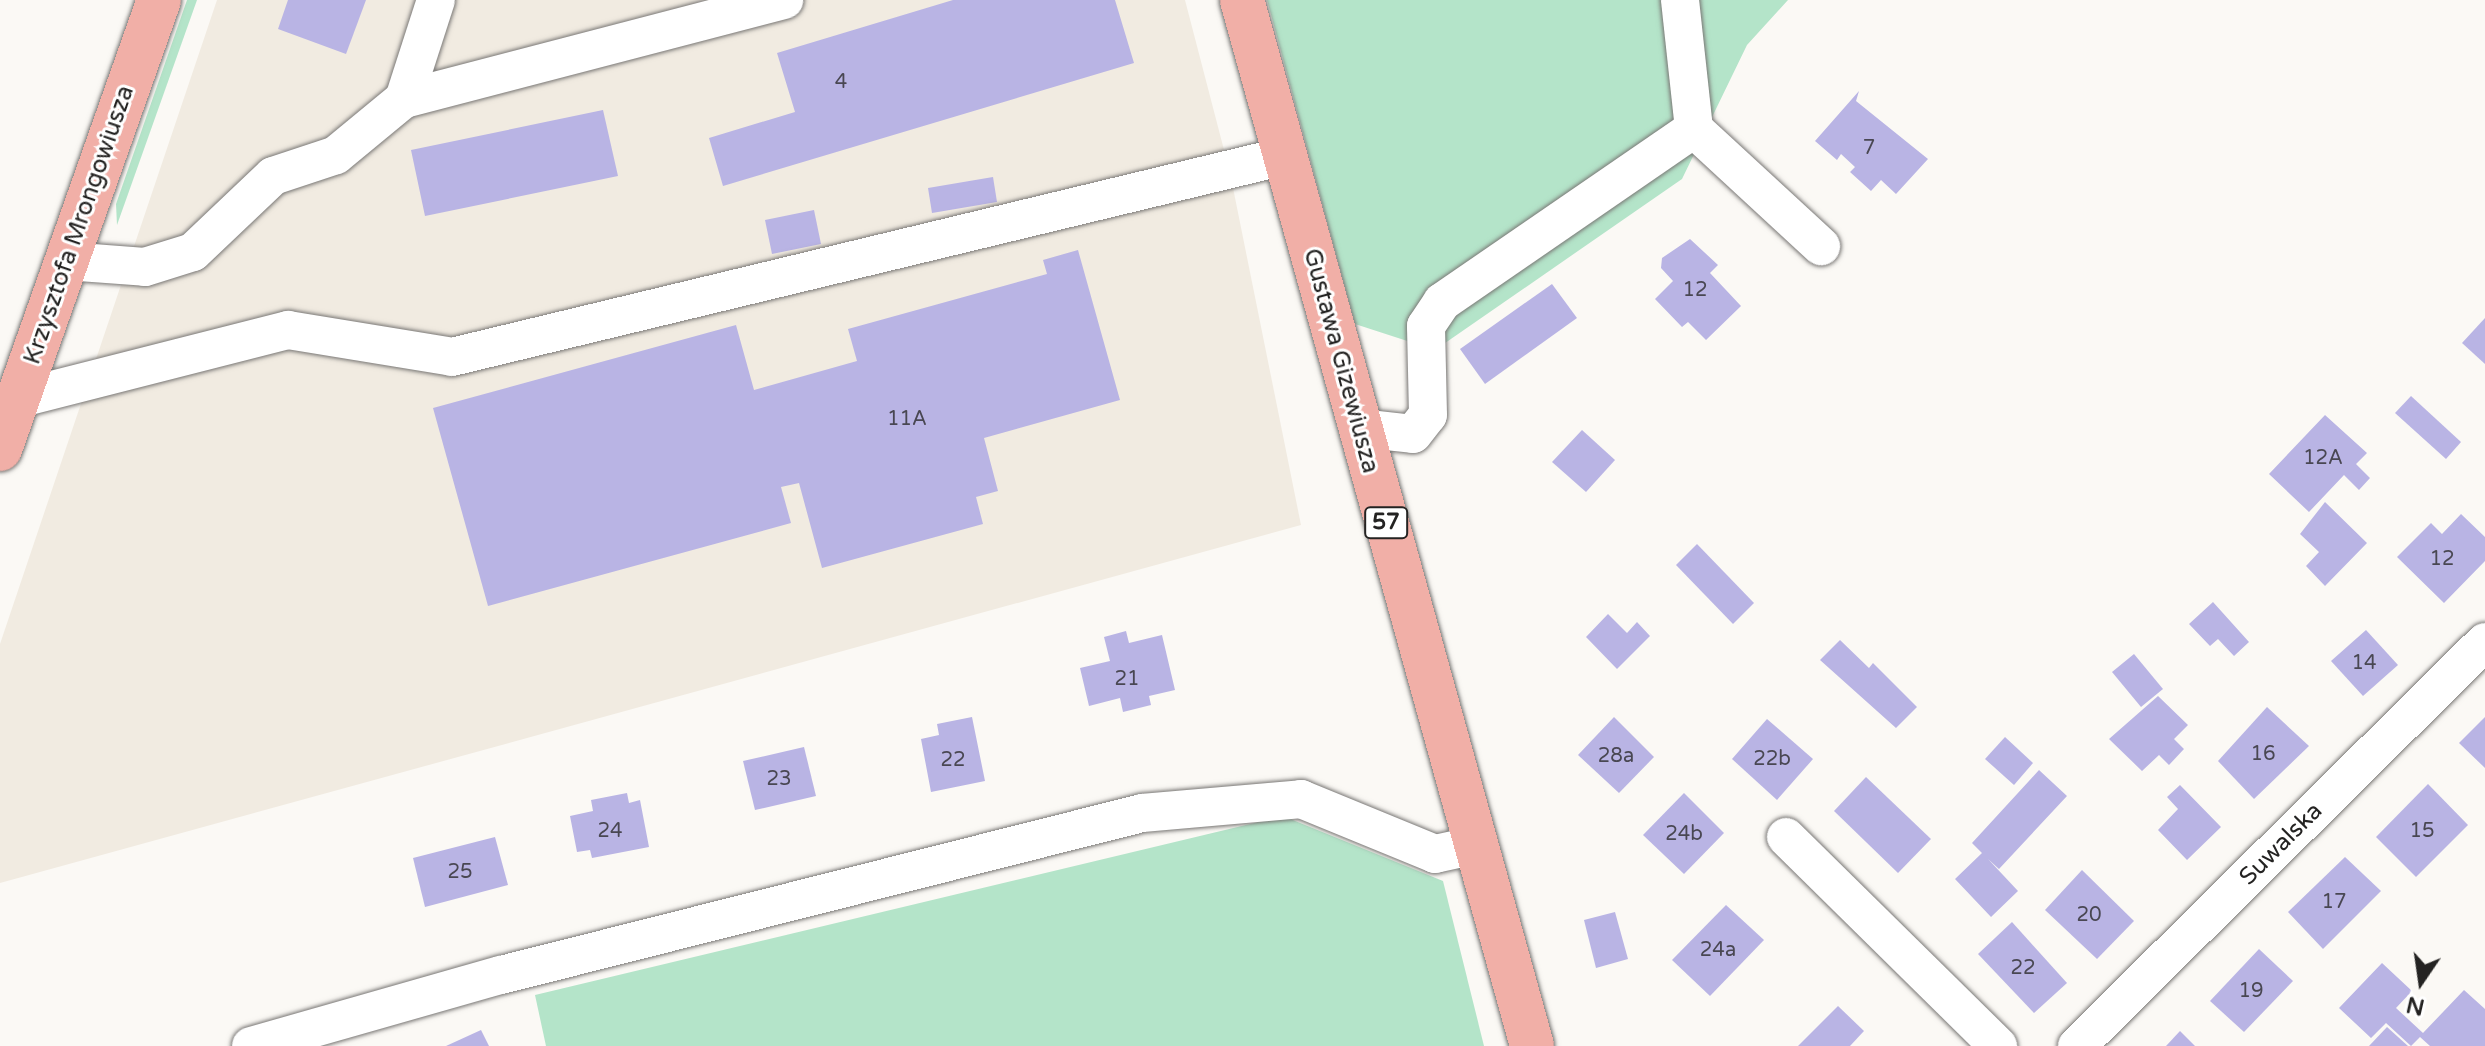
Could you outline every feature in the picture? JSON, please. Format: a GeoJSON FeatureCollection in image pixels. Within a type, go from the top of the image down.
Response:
{"type":"FeatureCollection","features":[{"type":"Feature","properties":{"kind":"main road","name":"Krzysztofa Mrongowiusza"},"geometry":{"type":"LineString","coordinates":[[0,449],[159,0]]}},
{"type":"Feature","properties":{"kind":"main road","name":"Gustawa Gizewiusza"},"geometry":{"type":"LineString","coordinates":[[1242,0],[1532,1046]]}},
{"type":"Feature","properties":{"kind":"street"},"geometry":{"type":"LineString","coordinates":[[404,99],[436,0]]}},
{"type":"Feature","properties":{"kind":"street"},"geometry":{"type":"LineString","coordinates":[[66,261],[145,267],[193,252],[273,176],[336,155],[404,99],[682,13],[784,0]]}},
{"type":"Feature","properties":{"kind":"street"},"geometry":{"type":"LineString","coordinates":[[1680,0],[1694,129],[1821,246]]}},
{"type":"Feature","properties":{"kind":"street"},"geometry":{"type":"LineString","coordinates":[[1359,428],[1413,434],[1428,415],[1426,326],[1442,302],[1694,129]]}},
{"type":"Feature","properties":{"kind":"street"},"geometry":{"type":"LineString","coordinates":[[17,399],[288,330],[452,357],[1285,156]]}},
{"type":"Feature","properties":{"kind":"street","name":"Suwalska"},"geometry":{"type":"LineString","coordinates":[[2077,1046],[2485,642]]}},
{"type":"Feature","properties":{"kind":"street"},"geometry":{"type":"LineString","coordinates":[[251,1046],[517,971],[1142,813],[1301,799],[1435,854],[1476,845]]}},
{"type":"Feature","properties":{"kind":"street"},"geometry":{"type":"LineString","coordinates":[[1786,837],[1998,1046]]}},
{"type":"Feature","properties":{"kind":"shaded area"},"geometry":{"type":"Polygon","coordinates":[[[217,0],[1185,0],[1230,173],[1301,525],[0,883],[0,644],[217,0]]]}},
{"type":"Feature","properties":{"kind":"green space"},"geometry":{"type":"Polygon","coordinates":[[[187,0],[197,0],[117,225],[116,204],[187,0]]]}},
{"type":"Feature","properties":{"kind":"green space"},"geometry":{"type":"Polygon","coordinates":[[[1267,0],[1788,0],[1747,45],[1682,179],[1435,350],[1355,324],[1267,0]]]}},
{"type":"Feature","properties":{"kind":"green space"},"geometry":{"type":"Polygon","coordinates":[[[1283,816],[1443,881],[1484,1046],[546,1046],[535,995],[1283,816]]]}},
{"type":"Feature","properties":{"kind":"building"},"geometry":{"type":"Polygon","coordinates":[[[288,0],[366,0],[346,54],[278,29],[288,0]]]}},
{"type":"Feature","properties":{"kind":"building"},"geometry":{"type":"Polygon","coordinates":[[[953,0],[1115,0],[1134,63],[723,186],[709,138],[795,112],[777,53],[953,0]]]}},
{"type":"Feature","properties":{"kind":"building"},"geometry":{"type":"Polygon","coordinates":[[[1859,91],[1856,101],[1928,159],[1896,194],[1881,180],[1871,191],[1850,172],[1855,167],[1841,154],[1837,160],[1815,141],[1859,91]]]}},
{"type":"Feature","properties":{"kind":"building"},"geometry":{"type":"Polygon","coordinates":[[[603,110],[618,176],[425,216],[411,150],[603,110]]]}},
{"type":"Feature","properties":{"kind":"building"},"geometry":{"type":"Polygon","coordinates":[[[993,177],[997,202],[932,213],[928,188],[993,177]]]}},
{"type":"Feature","properties":{"kind":"building"},"geometry":{"type":"Polygon","coordinates":[[[814,210],[821,244],[772,254],[765,220],[814,210]]]}},
{"type":"Feature","properties":{"kind":"building"},"geometry":{"type":"Polygon","coordinates":[[[1690,239],[1718,265],[1710,273],[1741,306],[1706,340],[1688,322],[1682,327],[1655,299],[1673,281],[1661,268],[1662,258],[1690,239]]]}},
{"type":"Feature","properties":{"kind":"building"},"geometry":{"type":"Polygon","coordinates":[[[1078,250],[1120,400],[984,438],[998,491],[976,497],[983,524],[822,568],[799,483],[781,487],[791,523],[488,606],[433,408],[736,325],[754,390],[857,361],[848,329],[1047,274],[1043,260],[1078,250]]]}},
{"type":"Feature","properties":{"kind":"building"},"geometry":{"type":"Polygon","coordinates":[[[1552,284],[1577,318],[1485,384],[1460,349],[1552,284]]]}},
{"type":"Feature","properties":{"kind":"building"},"geometry":{"type":"Polygon","coordinates":[[[2485,318],[2485,364],[2462,343],[2485,318]]]}},
{"type":"Feature","properties":{"kind":"building"},"geometry":{"type":"Polygon","coordinates":[[[2411,396],[2461,442],[2446,459],[2395,413],[2411,396]]]}},
{"type":"Feature","properties":{"kind":"building"},"geometry":{"type":"Polygon","coordinates":[[[2325,415],[2367,453],[2356,464],[2370,478],[2359,490],[2344,475],[2309,512],[2269,474],[2325,415]]]}},
{"type":"Feature","properties":{"kind":"building"},"geometry":{"type":"Polygon","coordinates":[[[1582,430],[1615,460],[1586,492],[1552,462],[1582,430]]]}},
{"type":"Feature","properties":{"kind":"building"},"geometry":{"type":"Polygon","coordinates":[[[2325,502],[2367,543],[2325,586],[2306,566],[2319,552],[2300,534],[2325,502]]]}},
{"type":"Feature","properties":{"kind":"building"},"geometry":{"type":"Polygon","coordinates":[[[2461,514],[2485,537],[2485,561],[2444,603],[2397,557],[2431,523],[2442,534],[2461,514]]]}},
{"type":"Feature","properties":{"kind":"building"},"geometry":{"type":"Polygon","coordinates":[[[1697,544],[1754,603],[1733,624],[1676,565],[1697,544]]]}},
{"type":"Feature","properties":{"kind":"building"},"geometry":{"type":"Polygon","coordinates":[[[2213,602],[2249,642],[2234,656],[2218,639],[2210,646],[2189,624],[2213,602]]]}},
{"type":"Feature","properties":{"kind":"building"},"geometry":{"type":"Polygon","coordinates":[[[1608,614],[1627,633],[1637,622],[1650,636],[1617,669],[1586,637],[1608,614]]]}},
{"type":"Feature","properties":{"kind":"building"},"geometry":{"type":"Polygon","coordinates":[[[2366,630],[2398,665],[2363,696],[2331,661],[2366,630]]]}},
{"type":"Feature","properties":{"kind":"building"},"geometry":{"type":"Polygon","coordinates":[[[1126,631],[1129,643],[1162,635],[1175,690],[1149,696],[1151,705],[1123,712],[1120,698],[1089,706],[1080,668],[1110,661],[1104,637],[1126,631]]]}},
{"type":"Feature","properties":{"kind":"building"},"geometry":{"type":"Polygon","coordinates":[[[1840,640],[1869,668],[1873,663],[1917,707],[1896,728],[1820,660],[1840,640]]]}},
{"type":"Feature","properties":{"kind":"building"},"geometry":{"type":"Polygon","coordinates":[[[2134,654],[2163,689],[2141,707],[2112,672],[2134,654]]]}},
{"type":"Feature","properties":{"kind":"building"},"geometry":{"type":"Polygon","coordinates":[[[2158,696],[2188,725],[2174,739],[2184,749],[2169,765],[2159,755],[2142,771],[2109,739],[2158,696]]]}},
{"type":"Feature","properties":{"kind":"building"},"geometry":{"type":"Polygon","coordinates":[[[2267,707],[2309,746],[2254,799],[2218,761],[2267,707]]]}},
{"type":"Feature","properties":{"kind":"building"},"geometry":{"type":"Polygon","coordinates":[[[972,717],[985,781],[931,792],[921,739],[939,735],[937,724],[972,717]]]}},
{"type":"Feature","properties":{"kind":"building"},"geometry":{"type":"Polygon","coordinates":[[[1614,717],[1654,757],[1619,793],[1578,755],[1614,717]]]}},
{"type":"Feature","properties":{"kind":"building"},"geometry":{"type":"Polygon","coordinates":[[[2485,717],[2485,768],[2459,743],[2485,717]]]}},
{"type":"Feature","properties":{"kind":"building"},"geometry":{"type":"Polygon","coordinates":[[[1767,719],[1813,759],[1777,800],[1732,759],[1767,719]]]}},
{"type":"Feature","properties":{"kind":"building"},"geometry":{"type":"Polygon","coordinates":[[[2005,737],[2033,763],[2014,785],[1985,759],[2005,737]]]}},
{"type":"Feature","properties":{"kind":"building"},"geometry":{"type":"Polygon","coordinates":[[[804,747],[816,796],[755,810],[743,761],[804,747]]]}},
{"type":"Feature","properties":{"kind":"building"},"geometry":{"type":"Polygon","coordinates":[[[2039,770],[2067,796],[1999,869],[1988,859],[2018,891],[1991,917],[1955,879],[1982,853],[1972,843],[2039,770]]]}},
{"type":"Feature","properties":{"kind":"building"},"geometry":{"type":"Polygon","coordinates":[[[1866,777],[1931,839],[1898,873],[1834,811],[1866,777]]]}},
{"type":"Feature","properties":{"kind":"building"},"geometry":{"type":"Polygon","coordinates":[[[2428,784],[2468,825],[2416,877],[2376,837],[2428,784]]]}},
{"type":"Feature","properties":{"kind":"building"},"geometry":{"type":"Polygon","coordinates":[[[2180,785],[2221,827],[2187,860],[2158,830],[2178,809],[2167,797],[2180,785]]]}},
{"type":"Feature","properties":{"kind":"building"},"geometry":{"type":"Polygon","coordinates":[[[627,793],[629,803],[640,800],[649,847],[592,858],[590,850],[577,852],[570,816],[593,811],[591,800],[627,793]]]}},
{"type":"Feature","properties":{"kind":"building"},"geometry":{"type":"Polygon","coordinates":[[[1684,793],[1724,833],[1684,874],[1643,835],[1684,793]]]}},
{"type":"Feature","properties":{"kind":"building"},"geometry":{"type":"Polygon","coordinates":[[[495,837],[508,885],[425,907],[413,858],[495,837]]]}},
{"type":"Feature","properties":{"kind":"building"},"geometry":{"type":"Polygon","coordinates":[[[2345,857],[2381,891],[2323,949],[2288,912],[2345,857]]]}},
{"type":"Feature","properties":{"kind":"building"},"geometry":{"type":"Polygon","coordinates":[[[2082,870],[2134,921],[2097,959],[2045,910],[2082,870]]]}},
{"type":"Feature","properties":{"kind":"building"},"geometry":{"type":"Polygon","coordinates":[[[1726,905],[1764,940],[1710,996],[1672,960],[1726,905]]]}},
{"type":"Feature","properties":{"kind":"building"},"geometry":{"type":"Polygon","coordinates":[[[1615,912],[1628,959],[1596,968],[1584,920],[1615,912]]]}},
{"type":"Feature","properties":{"kind":"building"},"geometry":{"type":"Polygon","coordinates":[[[2012,922],[2067,983],[2034,1013],[1978,954],[2012,922]]]}},
{"type":"Feature","properties":{"kind":"building"},"geometry":{"type":"Polygon","coordinates":[[[2259,949],[2293,981],[2244,1032],[2210,1001],[2259,949]]]}},
{"type":"Feature","properties":{"kind":"building"},"geometry":{"type":"Polygon","coordinates":[[[2382,963],[2412,991],[2396,1008],[2423,1033],[2464,990],[2485,1009],[2485,1046],[2430,1046],[2420,1037],[2411,1046],[2386,1023],[2371,1038],[2339,1008],[2382,963]]]}},
{"type":"Feature","properties":{"kind":"building"},"geometry":{"type":"Polygon","coordinates":[[[1838,1006],[1864,1031],[1850,1046],[1798,1046],[1838,1006]]]}},
{"type":"Feature","properties":{"kind":"building"},"geometry":{"type":"Polygon","coordinates":[[[2387,1027],[2408,1046],[2369,1046],[2387,1027]]]}},
{"type":"Feature","properties":{"kind":"building"},"geometry":{"type":"Polygon","coordinates":[[[481,1030],[489,1046],[446,1046],[481,1030]]]}},
{"type":"Feature","properties":{"kind":"building"},"geometry":{"type":"Polygon","coordinates":[[[2180,1031],[2195,1046],[2166,1046],[2180,1031]]]}}]}
